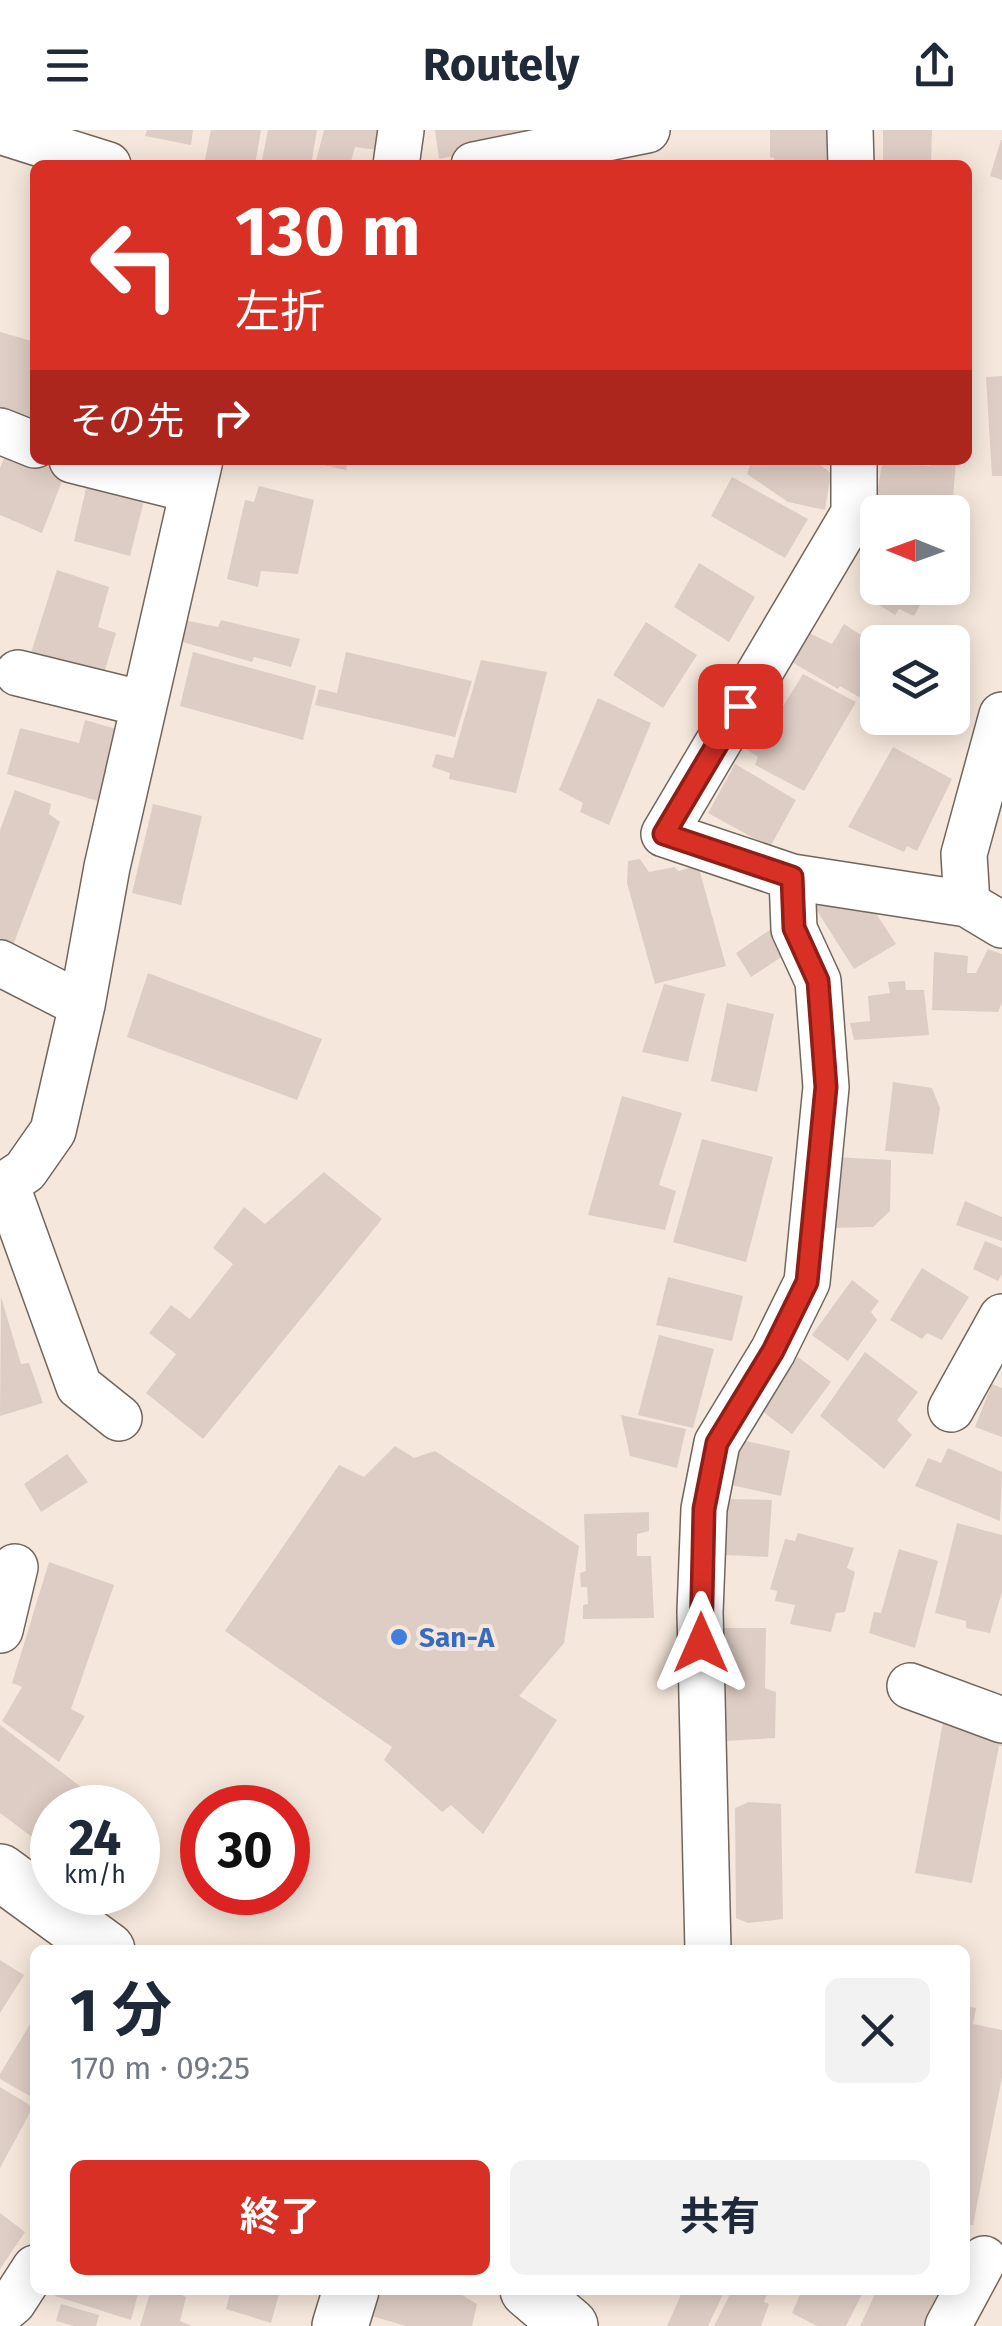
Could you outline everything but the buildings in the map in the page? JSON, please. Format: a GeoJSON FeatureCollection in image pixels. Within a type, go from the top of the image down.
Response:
{"type":"FeatureCollection","features":[{"type":"Feature","properties":{"kind":"street"},"geometry":{"type":"LineString","coordinates":[[0,130],[93,160]]}},
{"type":"Feature","properties":{"kind":"street"},"geometry":{"type":"LineString","coordinates":[[397,160],[401,130]]}},
{"type":"Feature","properties":{"kind":"street"},"geometry":{"type":"LineString","coordinates":[[499,160],[647,130]]}},
{"type":"Feature","properties":{"kind":"street"},"geometry":{"type":"LineString","coordinates":[[850,130],[850,160]]}},
{"type":"Feature","properties":{"kind":"street"},"geometry":{"type":"LineString","coordinates":[[0,431],[30,443]]}},
{"type":"Feature","properties":{"kind":"street"},"geometry":{"type":"LineString","coordinates":[[113,465],[196,475],[107,867],[54,1132],[25,1171],[3,1186],[79,1386],[119,1418]]}},
{"type":"Feature","properties":{"kind":"street"},"geometry":{"type":"LineString","coordinates":[[854,465],[854,513],[664,834],[792,877],[984,914],[964,854],[1002,715]]}},
{"type":"Feature","properties":{"kind":"street"},"geometry":{"type":"LineString","coordinates":[[18,673],[144,704]]}},
{"type":"Feature","properties":{"kind":"street"},"geometry":{"type":"LineString","coordinates":[[708,1945],[700,1612],[704,1509],[717,1443],[773,1351],[807,1282],[826,1087],[818,981],[794,928],[792,877]]}},
{"type":"Feature","properties":{"kind":"street"},"geometry":{"type":"LineString","coordinates":[[0,963],[82,1005]]}},
{"type":"Feature","properties":{"kind":"street"},"geometry":{"type":"LineString","coordinates":[[951,1409],[1002,1317]]}},
{"type":"Feature","properties":{"kind":"street"},"geometry":{"type":"LineString","coordinates":[[0,1630],[15,1567]]}},
{"type":"Feature","properties":{"kind":"street"},"geometry":{"type":"LineString","coordinates":[[910,1686],[1002,1720]]}},
{"type":"Feature","properties":{"kind":"street"},"geometry":{"type":"LineString","coordinates":[[1,1875],[100,1945]]}},
{"type":"Feature","properties":{"kind":"street"},"geometry":{"type":"LineString","coordinates":[[970,2284],[984,2257]]}},
{"type":"Feature","properties":{"kind":"street"},"geometry":{"type":"LineString","coordinates":[[340,2326],[349,2295]]}},
{"type":"Feature","properties":{"kind":"street"},"geometry":{"type":"LineString","coordinates":[[948,2326],[964,2295]]}},
{"type":"Feature","properties":{"kind":"place","name":"San-A"},"geometry":{"type":"Point","coordinates":[399,1637]}},
{"type":"Feature","properties":{"kind":"route"},"geometry":{"type":"LineString","coordinates":[[701,1643],[704,1509],[717,1443],[773,1351],[807,1282],[826,1087],[818,981],[794,928],[792,877],[664,834],[740,706]]}}]}
